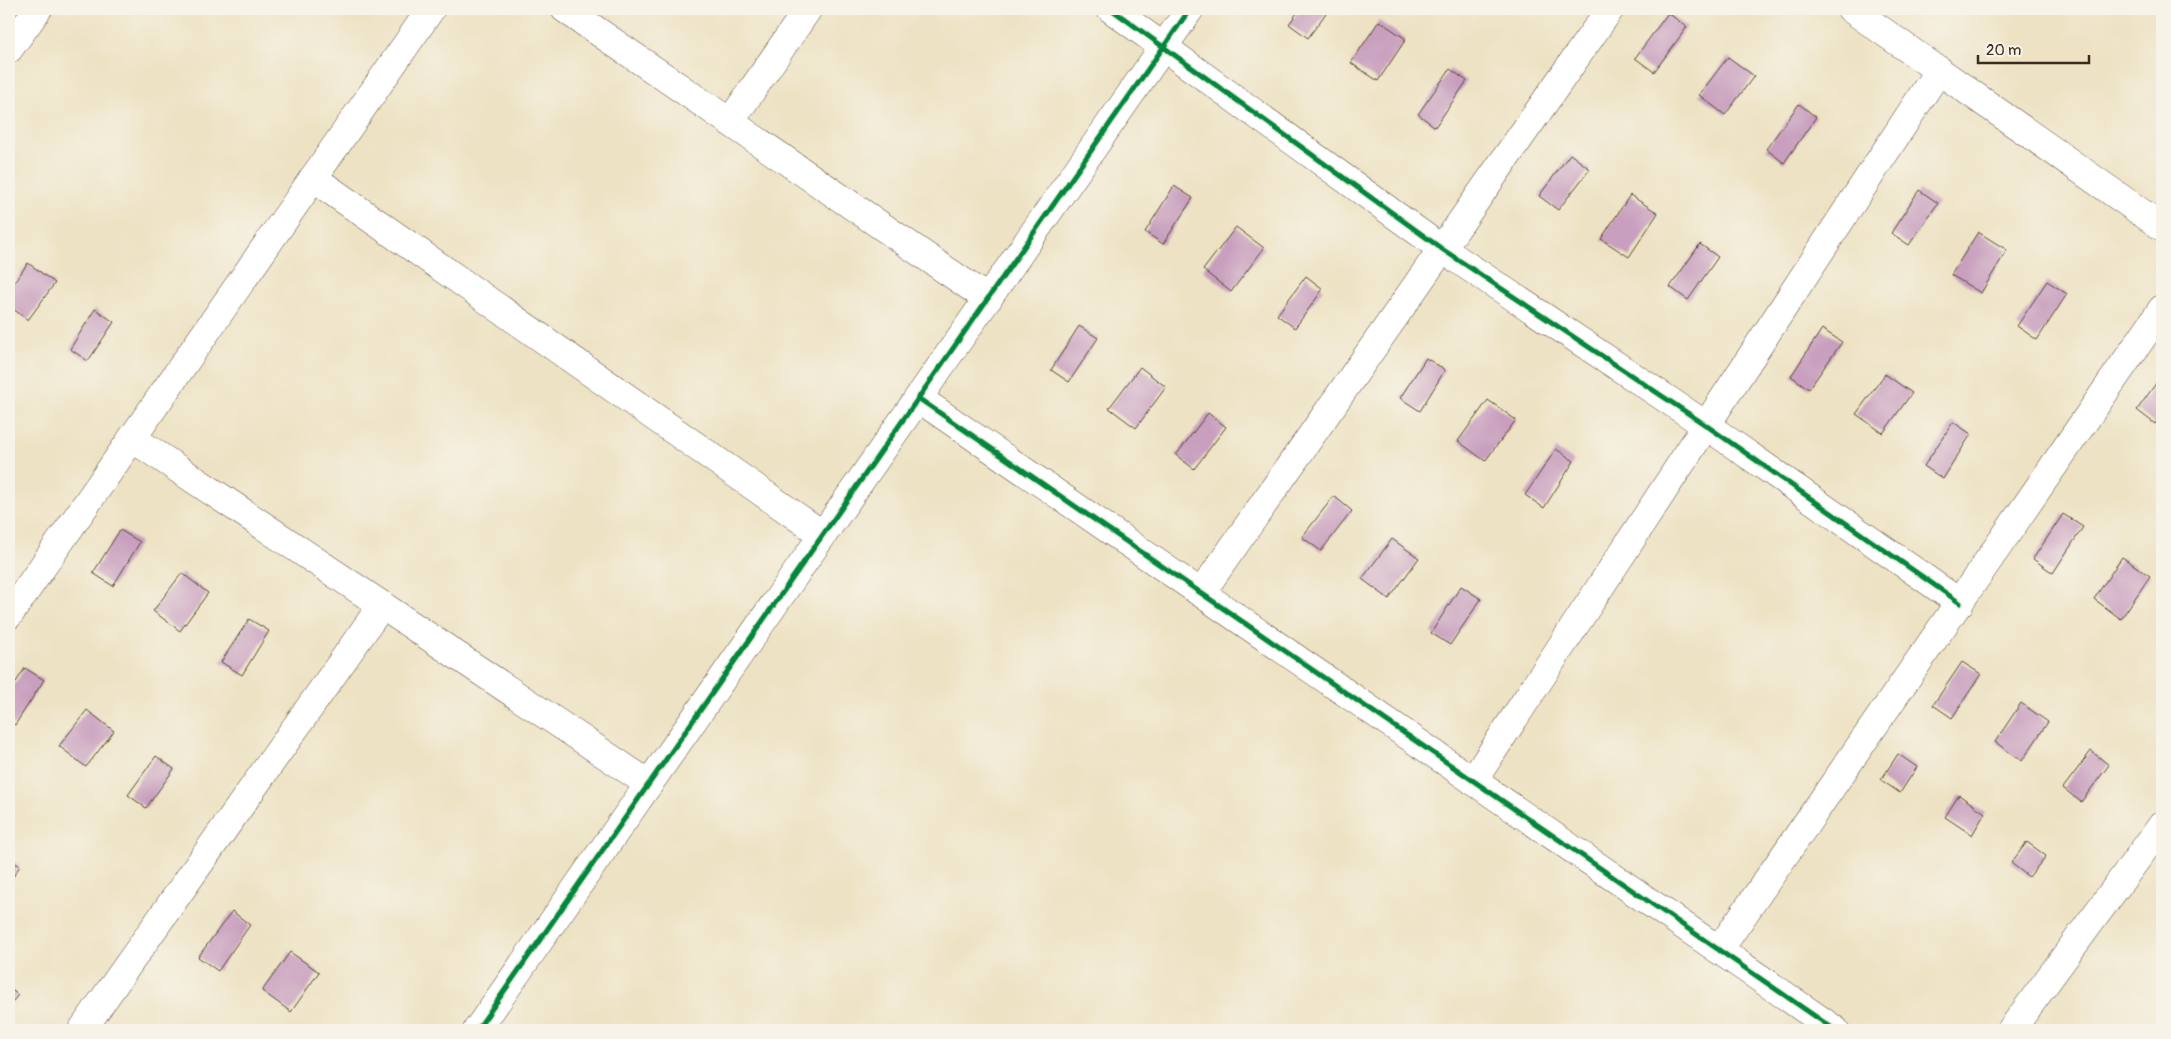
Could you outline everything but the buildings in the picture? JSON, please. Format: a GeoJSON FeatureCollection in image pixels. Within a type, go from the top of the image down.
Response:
{"type":"FeatureCollection","features":[{"type":"Feature","properties":{"kind":"street"},"geometry":{"type":"LineString","coordinates":[[9,49],[38,9]]}},
{"type":"Feature","properties":{"kind":"street"},"geometry":{"type":"LineString","coordinates":[[9,615],[431,9]]}},
{"type":"Feature","properties":{"kind":"street"},"geometry":{"type":"LineString","coordinates":[[565,9],[988,299]]}},
{"type":"Feature","properties":{"kind":"street"},"geometry":{"type":"LineString","coordinates":[[730,122],[808,9]]}},
{"type":"Feature","properties":{"kind":"street"},"geometry":{"type":"LineString","coordinates":[[1111,9],[1442,249],[1707,426],[1960,603]]}},
{"type":"Feature","properties":{"kind":"street"},"geometry":{"type":"LineString","coordinates":[[477,1030],[1190,9]]}},
{"type":"Feature","properties":{"kind":"street"},"geometry":{"type":"LineString","coordinates":[[1201,593],[1610,9]]}},
{"type":"Feature","properties":{"kind":"street"},"geometry":{"type":"LineString","coordinates":[[1851,9],[2162,227]]}},
{"type":"Feature","properties":{"kind":"street"},"geometry":{"type":"LineString","coordinates":[[1473,781],[1939,70]]}},
{"type":"Feature","properties":{"kind":"street"},"geometry":{"type":"LineString","coordinates":[[314,178],[823,535]]}},
{"type":"Feature","properties":{"kind":"street"},"geometry":{"type":"LineString","coordinates":[[1719,950],[2162,309]]}},
{"type":"Feature","properties":{"kind":"street"},"geometry":{"type":"LineString","coordinates":[[918,398],[1835,1030]]}},
{"type":"Feature","properties":{"kind":"street"},"geometry":{"type":"LineString","coordinates":[[132,438],[649,784]]}},
{"type":"Feature","properties":{"kind":"street"},"geometry":{"type":"LineString","coordinates":[[82,1030],[382,605]]}},
{"type":"Feature","properties":{"kind":"street"},"geometry":{"type":"LineString","coordinates":[[2011,1030],[2162,825]]}},
{"type":"Feature","properties":{"kind":"cycle path"},"geometry":{"type":"LineString","coordinates":[[1111,9],[1442,249],[1707,426],[1960,603]]}},
{"type":"Feature","properties":{"kind":"cycle path"},"geometry":{"type":"LineString","coordinates":[[477,1030],[1190,9]]}},
{"type":"Feature","properties":{"kind":"cycle path"},"geometry":{"type":"LineString","coordinates":[[918,398],[1835,1030]]}}]}
